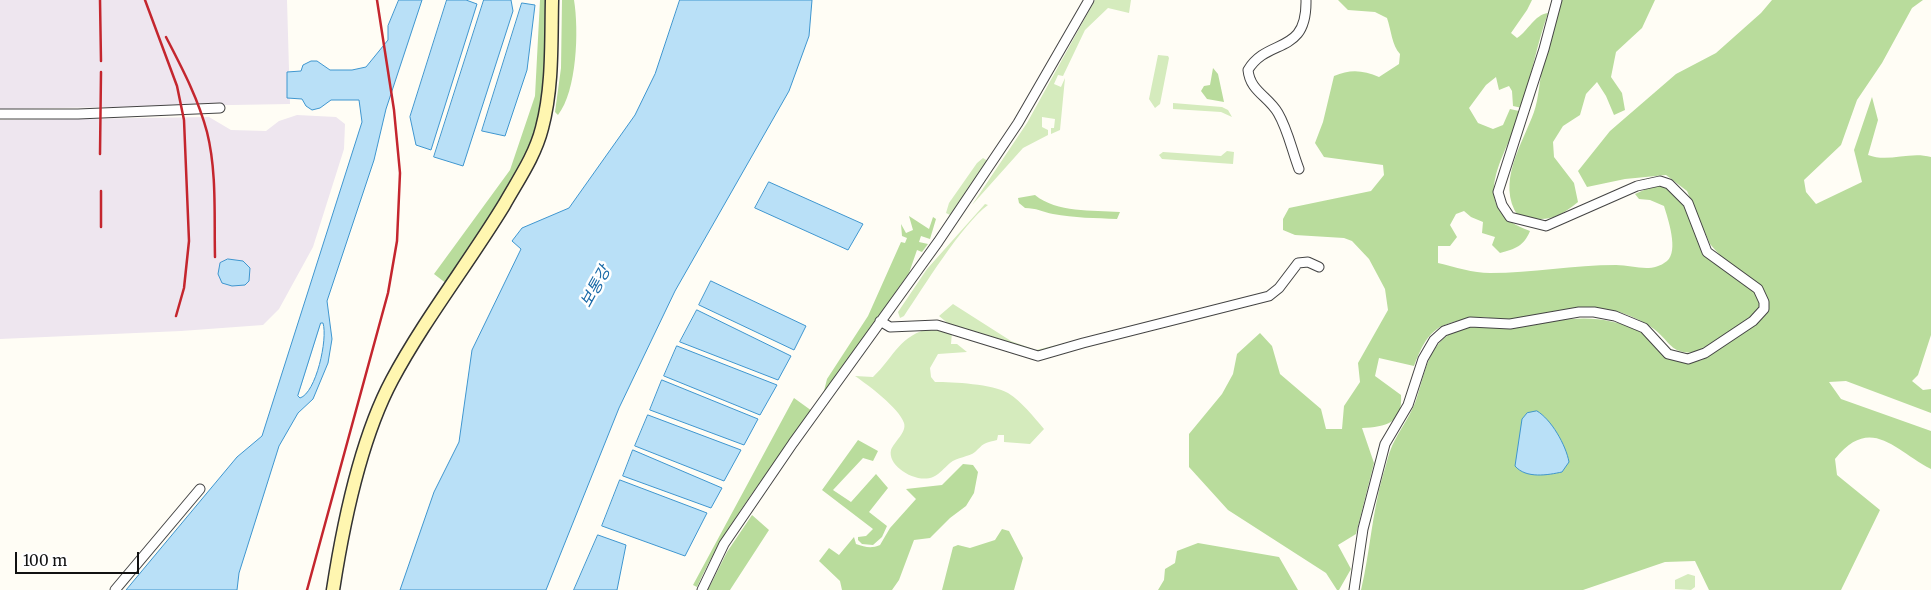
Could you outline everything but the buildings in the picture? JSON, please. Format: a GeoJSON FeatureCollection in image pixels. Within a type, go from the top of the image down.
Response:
{"type":"FeatureCollection","features":[{"type":"Feature","properties":{"kind":"main road"},"geometry":{"type":"LineString","coordinates":[[333,590],[339,548],[368,437],[379,407],[397,372],[478,248],[532,158],[540,136],[549,98],[552,0]]}},
{"type":"Feature","properties":{"kind":"street"},"geometry":{"type":"LineString","coordinates":[[702,590],[724,544],[880,321],[938,242],[1018,123],[1089,0]]}},
{"type":"Feature","properties":{"kind":"street"},"geometry":{"type":"LineString","coordinates":[[1299,169],[1284,123],[1277,111],[1250,83],[1248,70],[1252,62],[1262,55],[1285,45],[1298,34],[1303,25],[1306,0]]}},
{"type":"Feature","properties":{"kind":"street"},"geometry":{"type":"LineString","coordinates":[[1354,590],[1363,529],[1385,444],[1408,405],[1423,359],[1434,340],[1444,332],[1470,322],[1510,324],[1579,312],[1594,312],[1616,316],[1644,328],[1668,354],[1688,359],[1696,358],[1705,353],[1753,321],[1764,309],[1764,302],[1758,289],[1707,252],[1688,202],[1669,184],[1660,180],[1637,186],[1546,226],[1510,217],[1502,204],[1498,192],[1544,49],[1557,0]]}},
{"type":"Feature","properties":{"kind":"street"},"geometry":{"type":"LineString","coordinates":[[0,114],[78,114],[220,108]]}},
{"type":"Feature","properties":{"kind":"street"},"geometry":{"type":"LineString","coordinates":[[880,321],[890,327],[937,325],[1038,356],[1269,296],[1279,288],[1298,263],[1308,262],[1319,267]]}},
{"type":"Feature","properties":{"kind":"street"},"geometry":{"type":"LineString","coordinates":[[115,590],[200,489]]}},
{"type":"Feature","properties":{"kind":"shaded area"},"geometry":{"type":"Polygon","coordinates":[[[0,0],[287,0],[290,104],[0,109],[0,0]]]}},
{"type":"Feature","properties":{"kind":"shaded area"},"geometry":{"type":"Polygon","coordinates":[[[297,115],[336,117],[345,124],[344,149],[313,247],[279,309],[263,325],[181,331],[0,339],[0,120],[209,117],[231,130],[266,131],[279,121],[297,115]]]}},
{"type":"Feature","properties":{"kind":"green space"},"geometry":{"type":"Polygon","coordinates":[[[540,0],[547,0],[544,101],[528,157],[447,284],[434,274],[510,170],[535,96],[540,0]]]}},
{"type":"Feature","properties":{"kind":"green space"},"geometry":{"type":"Polygon","coordinates":[[[562,0],[574,0],[576,43],[573,76],[564,104],[558,115],[555,112],[561,68],[562,0]]]}},
{"type":"Feature","properties":{"kind":"green space"},"geometry":{"type":"Polygon","coordinates":[[[1095,0],[1131,0],[1129,13],[1108,8],[1085,30],[1063,76],[1058,75],[1054,84],[1061,87],[1065,78],[1060,130],[1051,134],[1051,128],[1054,128],[1055,119],[1042,117],[1042,127],[1048,130],[1048,135],[1023,148],[972,205],[1027,123],[1095,0]]]}},
{"type":"Feature","properties":{"kind":"green space"},"geometry":{"type":"Polygon","coordinates":[[[1338,0],[1532,0],[1511,33],[1517,38],[1535,20],[1548,13],[1522,108],[1513,106],[1512,91],[1509,86],[1499,90],[1496,77],[1486,85],[1469,108],[1478,123],[1493,129],[1503,125],[1510,109],[1519,111],[1518,120],[1498,168],[1494,183],[1494,198],[1500,210],[1511,222],[1530,231],[1525,240],[1518,246],[1500,253],[1492,245],[1495,237],[1482,233],[1483,222],[1471,217],[1464,211],[1456,214],[1450,225],[1457,237],[1450,246],[1438,246],[1438,263],[1484,273],[1522,272],[1600,265],[1649,268],[1661,265],[1667,261],[1672,250],[1672,235],[1664,206],[1650,200],[1639,199],[1635,194],[1653,186],[1669,186],[1686,205],[1702,249],[1756,293],[1760,304],[1759,308],[1748,320],[1709,345],[1694,352],[1675,349],[1654,329],[1630,316],[1615,311],[1588,308],[1523,319],[1499,320],[1483,317],[1452,322],[1436,329],[1424,343],[1414,366],[1379,358],[1375,376],[1401,395],[1401,404],[1399,412],[1391,422],[1385,425],[1362,428],[1374,463],[1356,534],[1338,545],[1351,569],[1339,590],[1337,590],[1326,573],[1228,510],[1189,467],[1189,434],[1222,394],[1233,374],[1237,354],[1260,333],[1272,346],[1280,374],[1321,409],[1326,429],[1342,429],[1344,406],[1360,382],[1358,363],[1388,310],[1385,289],[1369,259],[1352,241],[1344,238],[1295,235],[1283,230],[1283,219],[1289,208],[1371,191],[1384,175],[1383,165],[1324,157],[1315,143],[1323,122],[1334,76],[1356,71],[1379,77],[1399,64],[1400,54],[1393,42],[1387,18],[1375,12],[1348,10],[1338,0]]]}},
{"type":"Feature","properties":{"kind":"green space"},"geometry":{"type":"Polygon","coordinates":[[[1562,0],[1655,0],[1642,28],[1616,52],[1611,77],[1622,93],[1625,110],[1614,115],[1606,96],[1597,82],[1586,94],[1580,115],[1563,126],[1553,142],[1554,157],[1574,183],[1578,202],[1557,216],[1543,219],[1528,218],[1518,216],[1512,203],[1510,177],[1513,164],[1536,107],[1545,58],[1562,0]]]}},
{"type":"Feature","properties":{"kind":"green space"},"geometry":{"type":"Polygon","coordinates":[[[1772,0],[1923,0],[1912,8],[1882,63],[1857,100],[1841,145],[1804,180],[1806,192],[1816,204],[1862,182],[1854,150],[1872,97],[1878,120],[1868,155],[1883,158],[1915,155],[1931,157],[1931,335],[1918,375],[1912,381],[1923,390],[1931,389],[1931,413],[1846,381],[1829,382],[1841,399],[1931,431],[1931,469],[1883,440],[1872,438],[1860,439],[1848,446],[1835,459],[1837,475],[1880,510],[1841,590],[1709,590],[1695,561],[1665,562],[1583,590],[1361,590],[1376,504],[1391,449],[1415,403],[1432,354],[1444,338],[1461,329],[1477,326],[1520,327],[1566,320],[1601,320],[1634,328],[1675,361],[1691,362],[1702,360],[1757,323],[1768,309],[1768,300],[1762,287],[1724,260],[1710,244],[1687,191],[1666,175],[1625,179],[1587,187],[1578,171],[1610,131],[1676,74],[1716,53],[1761,13],[1772,0]]]}},
{"type":"Feature","properties":{"kind":"green space"},"geometry":{"type":"Polygon","coordinates":[[[1158,55],[1168,56],[1169,58],[1160,104],[1155,108],[1149,99],[1158,55]]]}},
{"type":"Feature","properties":{"kind":"green space"},"geometry":{"type":"Polygon","coordinates":[[[1213,68],[1218,74],[1224,102],[1207,99],[1201,91],[1204,86],[1210,85],[1213,68]]]}},
{"type":"Feature","properties":{"kind":"green space"},"geometry":{"type":"Polygon","coordinates":[[[1173,103],[1222,107],[1228,110],[1232,117],[1221,112],[1173,109],[1173,103]]]}},
{"type":"Feature","properties":{"kind":"green space"},"geometry":{"type":"Polygon","coordinates":[[[1227,151],[1234,152],[1233,164],[1162,159],[1159,155],[1163,152],[1221,156],[1227,151]]]}},
{"type":"Feature","properties":{"kind":"green space"},"geometry":{"type":"Polygon","coordinates":[[[983,158],[988,161],[950,215],[946,213],[949,203],[977,163],[983,158]]]}},
{"type":"Feature","properties":{"kind":"green space"},"geometry":{"type":"Polygon","coordinates":[[[1035,195],[1044,201],[1064,208],[1120,212],[1117,219],[1077,217],[1025,208],[1019,203],[1018,198],[1035,195]]]}},
{"type":"Feature","properties":{"kind":"green space"},"geometry":{"type":"Polygon","coordinates":[[[985,204],[988,205],[955,241],[904,316],[900,318],[898,312],[927,269],[985,204]]]}},
{"type":"Feature","properties":{"kind":"green space"},"geometry":{"type":"Polygon","coordinates":[[[909,216],[929,229],[933,217],[936,219],[930,239],[921,236],[919,242],[928,244],[922,252],[917,250],[909,273],[823,395],[827,379],[868,316],[901,242],[905,243],[907,238],[902,236],[901,224],[906,233],[913,230],[909,216]]]}},
{"type":"Feature","properties":{"kind":"green space"},"geometry":{"type":"Polygon","coordinates":[[[953,304],[1011,341],[1036,350],[1082,340],[1037,353],[950,325],[939,316],[953,304]]]}},
{"type":"Feature","properties":{"kind":"green space"},"geometry":{"type":"Polygon","coordinates":[[[932,328],[952,332],[951,344],[957,344],[967,352],[938,354],[930,368],[931,377],[935,382],[993,387],[1008,393],[1023,405],[1044,429],[1030,444],[1004,442],[1004,435],[998,435],[997,440],[988,442],[972,454],[953,461],[940,473],[926,479],[911,476],[893,462],[891,450],[904,430],[904,423],[890,404],[855,376],[873,377],[905,341],[921,331],[932,328]]]}},
{"type":"Feature","properties":{"kind":"green space"},"geometry":{"type":"Polygon","coordinates":[[[794,398],[812,411],[736,518],[697,587],[693,585],[794,398]]]}},
{"type":"Feature","properties":{"kind":"green space"},"geometry":{"type":"Polygon","coordinates":[[[858,440],[878,451],[873,461],[863,458],[833,490],[851,502],[876,474],[888,488],[869,512],[887,526],[882,537],[873,545],[862,544],[858,537],[866,536],[873,529],[822,490],[858,440]]]}},
{"type":"Feature","properties":{"kind":"green space"},"geometry":{"type":"Polygon","coordinates":[[[963,464],[973,465],[978,472],[974,493],[966,506],[950,518],[930,538],[914,540],[899,580],[892,590],[842,590],[840,581],[819,561],[829,548],[839,555],[854,537],[856,544],[865,547],[880,545],[890,528],[916,499],[906,489],[942,485],[963,464]]]}},
{"type":"Feature","properties":{"kind":"green space"},"geometry":{"type":"Polygon","coordinates":[[[752,515],[769,530],[730,590],[708,590],[727,552],[752,515]]]}},
{"type":"Feature","properties":{"kind":"green space"},"geometry":{"type":"Polygon","coordinates":[[[1002,529],[1009,531],[1023,558],[1014,590],[942,590],[953,547],[958,545],[970,548],[995,540],[1002,529]]]}},
{"type":"Feature","properties":{"kind":"green space"},"geometry":{"type":"Polygon","coordinates":[[[1198,543],[1279,557],[1298,590],[1158,590],[1164,580],[1165,569],[1175,563],[1177,551],[1198,543]]]}},
{"type":"Feature","properties":{"kind":"green space"},"geometry":{"type":"Polygon","coordinates":[[[1688,574],[1695,576],[1695,587],[1691,590],[1675,589],[1675,580],[1688,574]]]}},
{"type":"Feature","properties":{"kind":"water"},"geometry":{"type":"Polygon","coordinates":[[[399,0],[422,0],[386,109],[374,160],[327,301],[332,339],[328,363],[313,399],[298,413],[279,446],[239,573],[237,590],[126,590],[237,457],[262,436],[362,122],[359,100],[331,100],[320,108],[312,110],[306,106],[302,99],[287,98],[287,72],[301,71],[303,65],[311,61],[317,61],[330,70],[352,70],[366,67],[388,40],[388,26],[399,0]],[[321,323],[298,396],[300,398],[306,394],[316,376],[324,341],[323,323],[321,323]]]}},
{"type":"Feature","properties":{"kind":"water"},"geometry":{"type":"Polygon","coordinates":[[[447,0],[466,0],[477,4],[431,150],[416,145],[410,117],[447,0]]]}},
{"type":"Feature","properties":{"kind":"water"},"geometry":{"type":"Polygon","coordinates":[[[484,0],[511,0],[513,11],[463,166],[434,157],[484,0]]]}},
{"type":"Feature","properties":{"kind":"water","name":"보통강"},"geometry":{"type":"Polygon","coordinates":[[[680,0],[812,0],[809,36],[789,91],[675,291],[619,408],[546,590],[400,590],[434,492],[459,442],[472,350],[521,249],[512,241],[522,228],[569,208],[635,115],[655,74],[680,0]]]}},
{"type":"Feature","properties":{"kind":"water"},"geometry":{"type":"Polygon","coordinates":[[[522,3],[535,5],[527,70],[505,136],[482,131],[522,3]]]}},
{"type":"Feature","properties":{"kind":"water"},"geometry":{"type":"Polygon","coordinates":[[[769,182],[863,224],[848,250],[755,208],[769,182]]]}},
{"type":"Feature","properties":{"kind":"water"},"geometry":{"type":"Polygon","coordinates":[[[228,259],[243,261],[250,268],[249,281],[245,285],[232,286],[222,283],[218,274],[220,263],[228,259]]]}},
{"type":"Feature","properties":{"kind":"water"},"geometry":{"type":"Polygon","coordinates":[[[711,281],[806,326],[794,350],[699,305],[711,281]]]}},
{"type":"Feature","properties":{"kind":"water"},"geometry":{"type":"Polygon","coordinates":[[[697,310],[791,356],[778,380],[680,342],[697,310]]]}},
{"type":"Feature","properties":{"kind":"water"},"geometry":{"type":"Polygon","coordinates":[[[677,346],[777,385],[760,415],[664,376],[677,346]]]}},
{"type":"Feature","properties":{"kind":"water"},"geometry":{"type":"Polygon","coordinates":[[[662,380],[758,419],[744,445],[650,410],[662,380]]]}},
{"type":"Feature","properties":{"kind":"water"},"geometry":{"type":"Polygon","coordinates":[[[1537,411],[1552,426],[1565,448],[1569,462],[1562,472],[1537,475],[1525,473],[1515,466],[1522,419],[1527,413],[1537,411]]]}},
{"type":"Feature","properties":{"kind":"water"},"geometry":{"type":"Polygon","coordinates":[[[648,415],[741,450],[724,481],[635,446],[648,415]]]}},
{"type":"Feature","properties":{"kind":"water"},"geometry":{"type":"Polygon","coordinates":[[[633,450],[722,488],[711,508],[623,476],[633,450]]]}},
{"type":"Feature","properties":{"kind":"water"},"geometry":{"type":"Polygon","coordinates":[[[620,480],[707,513],[685,556],[602,526],[620,480]]]}},
{"type":"Feature","properties":{"kind":"water"},"geometry":{"type":"Polygon","coordinates":[[[598,535],[626,545],[617,590],[574,590],[598,535]]]}},
{"type":"Feature","properties":{"kind":"railway"},"geometry":{"type":"LineString","coordinates":[[100,0],[101,61]]}},
{"type":"Feature","properties":{"kind":"railway"},"geometry":{"type":"LineString","coordinates":[[145,0],[177,86],[184,120],[189,241],[184,288],[176,316]]}},
{"type":"Feature","properties":{"kind":"railway"},"geometry":{"type":"LineString","coordinates":[[307,590],[388,293],[397,241],[400,173],[394,110],[377,0]]}},
{"type":"Feature","properties":{"kind":"railway"},"geometry":{"type":"LineString","coordinates":[[166,37],[194,95],[207,132],[214,178],[215,257]]}},
{"type":"Feature","properties":{"kind":"railway"},"geometry":{"type":"LineString","coordinates":[[100,154],[101,72]]}},
{"type":"Feature","properties":{"kind":"railway"},"geometry":{"type":"LineString","coordinates":[[101,191],[101,227]]}}]}
